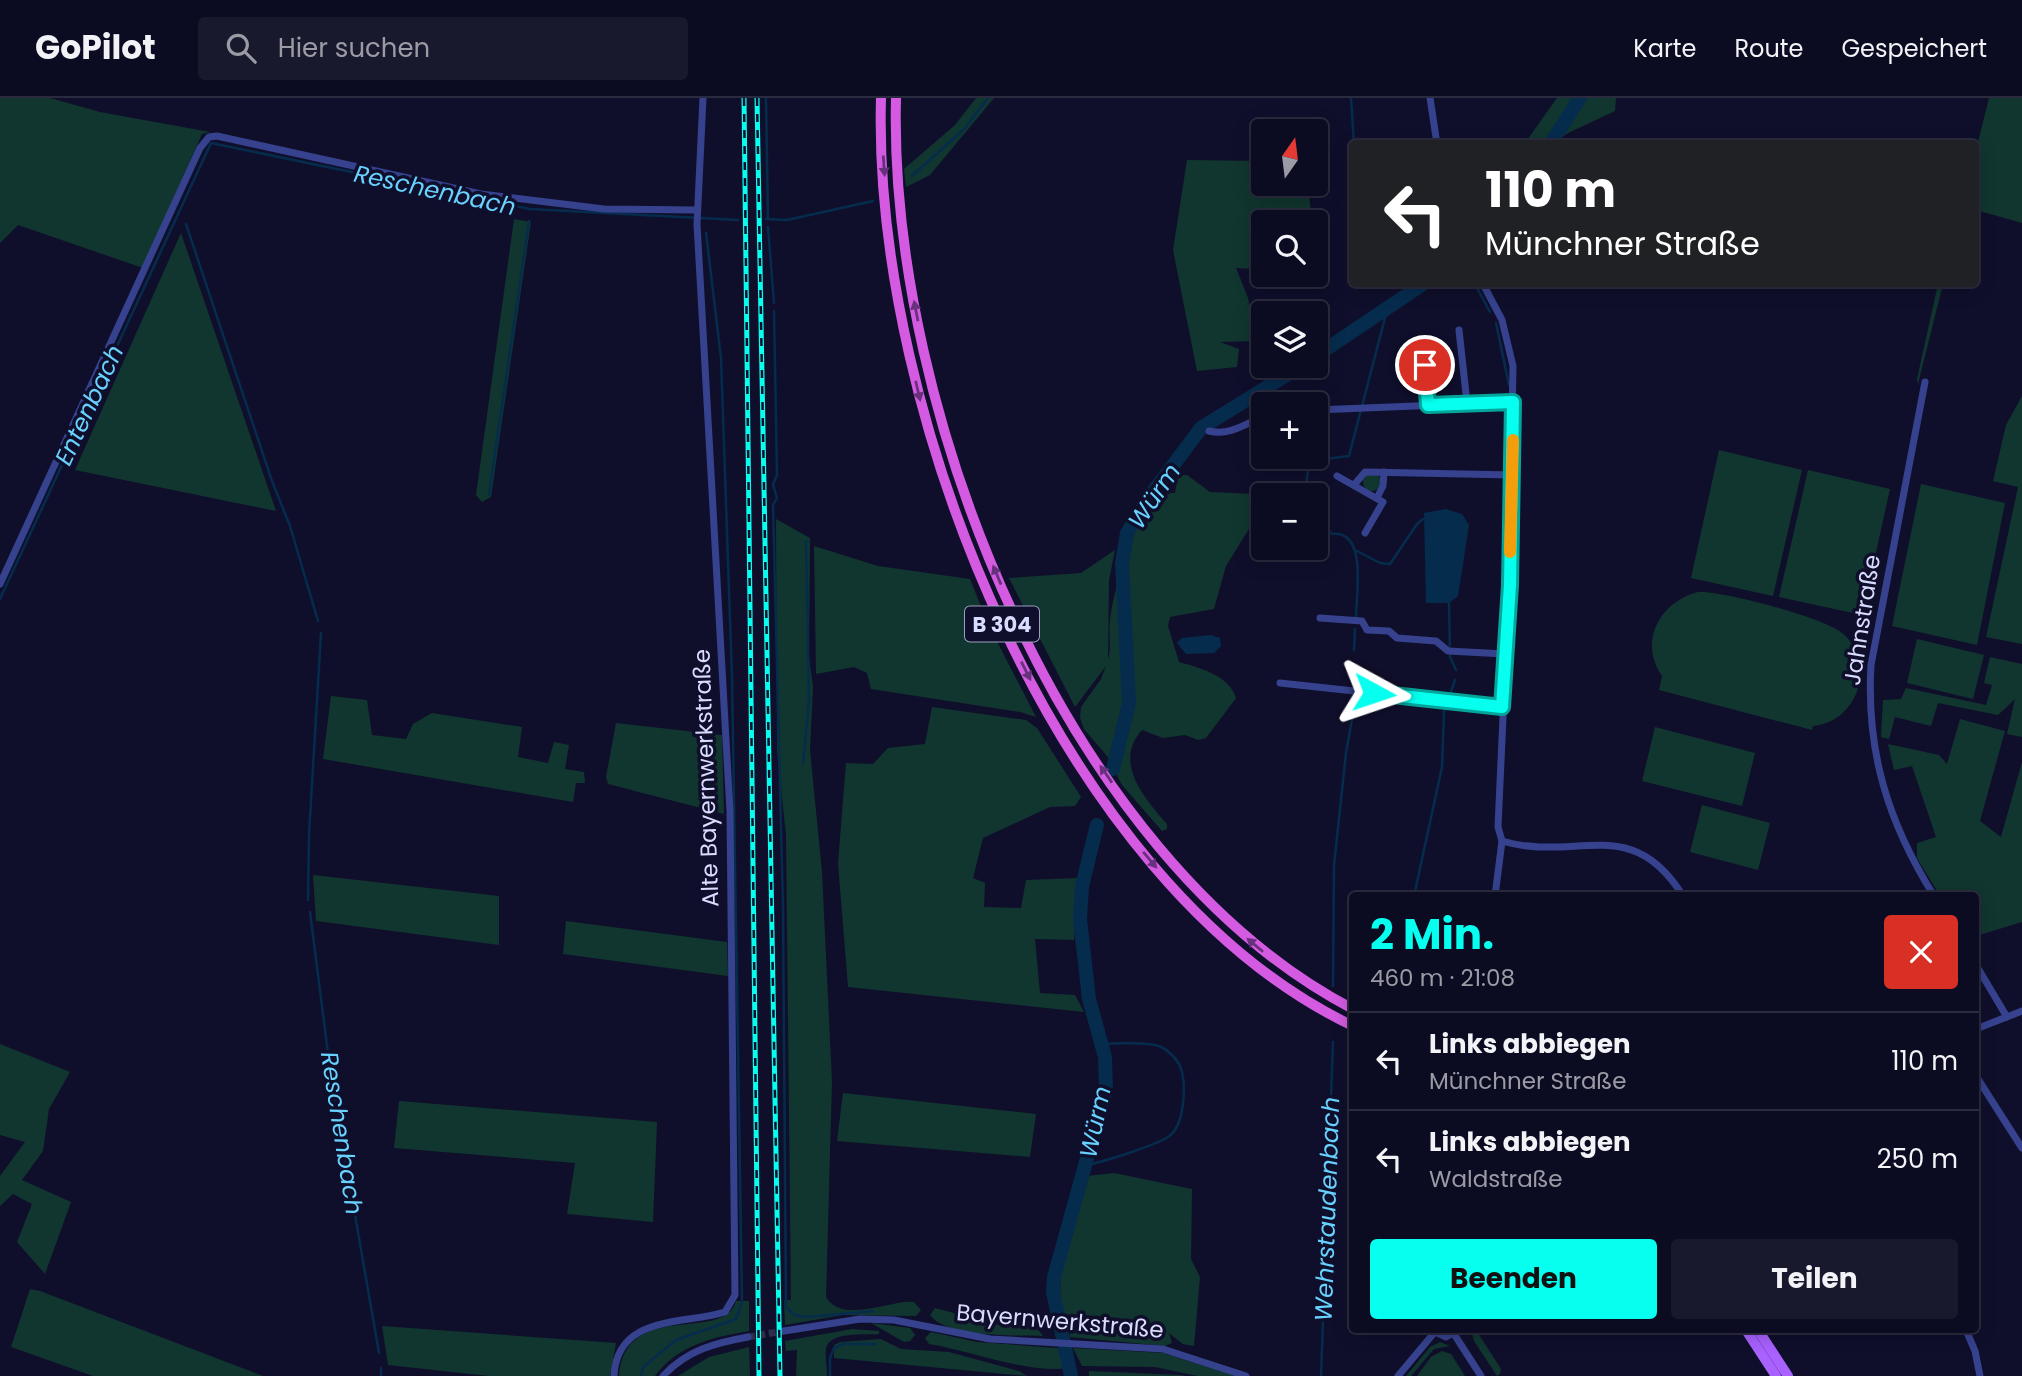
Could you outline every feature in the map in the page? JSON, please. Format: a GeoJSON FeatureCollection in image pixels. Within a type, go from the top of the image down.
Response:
{"type":"FeatureCollection","features":[{"type":"Feature","properties":{"kind":"highway","name":"B 304"},"geometry":{"type":"LineString","coordinates":[[881,98],[887,216],[900,309],[923,413],[956,515],[1004,630],[1078,764],[1177,892],[1223,939],[1262,971],[1305,1001],[1349,1024]]}},
{"type":"Feature","properties":{"kind":"highway","name":"B 304"},"geometry":{"type":"LineString","coordinates":[[896,98],[902,215],[915,307],[939,410],[974,520],[1036,657],[1105,773],[1189,882],[1232,926],[1272,960],[1349,1007]]}},
{"type":"Feature","properties":{"kind":"main road"},"geometry":{"type":"LineString","coordinates":[[1748,1333],[1776,1376]]}},
{"type":"Feature","properties":{"kind":"main road"},"geometry":{"type":"LineString","coordinates":[[1760,1333],[1788,1376]]}},
{"type":"Feature","properties":{"kind":"street","name":"Alte Bayernwerkstraße"},"geometry":{"type":"LineString","coordinates":[[614,1376],[620,1350],[635,1334],[676,1320],[725,1312],[735,1295],[730,811],[697,224],[703,98]]}},
{"type":"Feature","properties":{"kind":"street"},"geometry":{"type":"LineString","coordinates":[[1430,98],[1436,140]]}},
{"type":"Feature","properties":{"kind":"street"},"geometry":{"type":"LineString","coordinates":[[0,584],[200,148],[209,137],[218,136],[481,194],[604,209],[697,212]]}},
{"type":"Feature","properties":{"kind":"street"},"geometry":{"type":"LineString","coordinates":[[1484,287],[1505,330],[1513,366],[1513,475],[1497,827],[1502,841],[1496,892]]}},
{"type":"Feature","properties":{"kind":"street"},"geometry":{"type":"LineString","coordinates":[[1459,330],[1467,403]]}},
{"type":"Feature","properties":{"kind":"street"},"geometry":{"type":"LineString","coordinates":[[1424,344],[1428,405]]}},
{"type":"Feature","properties":{"kind":"street","name":"Jahnstraße"},"geometry":{"type":"LineString","coordinates":[[1925,382],[1873,652],[1869,699],[1879,776],[1907,852],[1932,892]]}},
{"type":"Feature","properties":{"kind":"street"},"geometry":{"type":"LineString","coordinates":[[1328,409],[1513,402]]}},
{"type":"Feature","properties":{"kind":"street"},"geometry":{"type":"LineString","coordinates":[[1209,431],[1221,434],[1251,422]]}},
{"type":"Feature","properties":{"kind":"street"},"geometry":{"type":"LineString","coordinates":[[1354,485],[1365,472],[1513,475]]}},
{"type":"Feature","properties":{"kind":"street"},"geometry":{"type":"LineString","coordinates":[[1377,498],[1383,486],[1384,472]]}},
{"type":"Feature","properties":{"kind":"street"},"geometry":{"type":"LineString","coordinates":[[1337,475],[1383,502],[1365,533]]}},
{"type":"Feature","properties":{"kind":"street"},"geometry":{"type":"LineString","coordinates":[[1320,618],[1362,621],[1367,629],[1390,631],[1397,638],[1436,641],[1451,651],[1504,654]]}},
{"type":"Feature","properties":{"kind":"street"},"geometry":{"type":"LineString","coordinates":[[1280,683],[1502,707]]}},
{"type":"Feature","properties":{"kind":"street"},"geometry":{"type":"LineString","coordinates":[[1502,841],[1528,845],[1614,846],[1635,849],[1664,868],[1680,892]]}},
{"type":"Feature","properties":{"kind":"street"},"geometry":{"type":"LineString","coordinates":[[1979,970],[2007,1017]]}},
{"type":"Feature","properties":{"kind":"street"},"geometry":{"type":"LineString","coordinates":[[1979,1028],[2022,1011]]}},
{"type":"Feature","properties":{"kind":"street"},"geometry":{"type":"LineString","coordinates":[[1979,1081],[2022,1148]]}},
{"type":"Feature","properties":{"kind":"street","name":"Bayernwerkstraße"},"geometry":{"type":"LineString","coordinates":[[784,1331],[860,1319],[911,1322],[990,1339],[1163,1349],[1246,1376]]}},
{"type":"Feature","properties":{"kind":"street"},"geometry":{"type":"LineString","coordinates":[[1398,1376],[1430,1333]]}},
{"type":"Feature","properties":{"kind":"street"},"geometry":{"type":"LineString","coordinates":[[1437,1333],[1446,1337],[1454,1333]]}},
{"type":"Feature","properties":{"kind":"street"},"geometry":{"type":"LineString","coordinates":[[1457,1333],[1481,1376]]}},
{"type":"Feature","properties":{"kind":"street"},"geometry":{"type":"LineString","coordinates":[[1967,1333],[1975,1351],[1980,1376]]}},
{"type":"Feature","properties":{"kind":"street"},"geometry":{"type":"LineString","coordinates":[[663,1376],[683,1358],[700,1349],[748,1337]]}},
{"type":"Feature","properties":{"kind":"green space"},"geometry":{"type":"Polygon","coordinates":[[[0,98],[50,98],[100,112],[210,132],[202,134],[143,268],[18,225],[0,243],[0,98]]]}},
{"type":"Feature","properties":{"kind":"green space"},"geometry":{"type":"Polygon","coordinates":[[[976,98],[994,98],[930,175],[906,187],[904,169],[955,125],[976,98]]]}},
{"type":"Feature","properties":{"kind":"green space"},"geometry":{"type":"Polygon","coordinates":[[[1557,98],[1616,98],[1615,111],[1559,140],[1527,140],[1557,98]]]}},
{"type":"Feature","properties":{"kind":"green space"},"geometry":{"type":"Polygon","coordinates":[[[1989,98],[2022,98],[2022,223],[1979,211],[1978,140],[1989,98]]]}},
{"type":"Feature","properties":{"kind":"green space"},"geometry":{"type":"Polygon","coordinates":[[[1187,160],[1251,161],[1251,196],[1309,196],[1311,210],[1251,210],[1251,269],[1236,268],[1251,312],[1251,341],[1220,342],[1239,349],[1237,367],[1197,371],[1173,250],[1187,160]]]}},
{"type":"Feature","properties":{"kind":"green space"},"geometry":{"type":"Polygon","coordinates":[[[514,219],[531,222],[491,497],[482,502],[476,495],[514,219]]]}},
{"type":"Feature","properties":{"kind":"green space"},"geometry":{"type":"Polygon","coordinates":[[[181,233],[276,511],[75,470],[181,233]]]}},
{"type":"Feature","properties":{"kind":"green space"},"geometry":{"type":"Polygon","coordinates":[[[1937,287],[1942,287],[1918,384],[1937,287]]]}},
{"type":"Feature","properties":{"kind":"green space"},"geometry":{"type":"Polygon","coordinates":[[[2022,396],[2022,644],[1986,637],[2018,487],[1993,481],[2006,425],[2022,396]]]}},
{"type":"Feature","properties":{"kind":"green space"},"geometry":{"type":"Polygon","coordinates":[[[1719,450],[1802,470],[1773,596],[1691,578],[1719,450]]]}},
{"type":"Feature","properties":{"kind":"green space"},"geometry":{"type":"Polygon","coordinates":[[[1808,470],[1890,489],[1862,615],[1779,597],[1808,470]]]}},
{"type":"Feature","properties":{"kind":"green space"},"geometry":{"type":"Polygon","coordinates":[[[1372,473],[1378,476],[1381,482],[1378,488],[1372,491],[1366,488],[1363,482],[1366,476],[1372,473]]]}},
{"type":"Feature","properties":{"kind":"green space"},"geometry":{"type":"Polygon","coordinates":[[[1178,475],[1187,475],[1210,492],[1251,494],[1251,526],[1226,566],[1214,609],[1170,617],[1168,626],[1179,662],[1220,678],[1236,698],[1206,738],[1198,740],[1185,735],[1163,738],[1142,730],[1134,742],[1130,755],[1131,767],[1141,791],[1167,824],[1167,829],[1162,831],[1122,785],[1107,756],[1084,729],[1080,718],[1081,707],[1101,679],[1106,666],[1075,707],[1009,578],[1081,573],[1115,550],[1109,580],[1108,660],[1112,607],[1134,534],[1142,517],[1160,493],[1175,493],[1178,475]]]}},
{"type":"Feature","properties":{"kind":"green space"},"geometry":{"type":"Polygon","coordinates":[[[1921,484],[2005,503],[1977,645],[1892,626],[1921,484]]]}},
{"type":"Feature","properties":{"kind":"green space"},"geometry":{"type":"Polygon","coordinates":[[[776,519],[810,538],[809,656],[813,687],[810,750],[822,872],[832,1082],[826,1297],[833,1305],[855,1310],[914,1302],[921,1310],[916,1316],[843,1315],[785,1325],[784,1300],[791,1300],[786,835],[777,751],[776,519]]]}},
{"type":"Feature","properties":{"kind":"green space"},"geometry":{"type":"Polygon","coordinates":[[[814,546],[878,566],[970,579],[988,624],[1036,717],[1020,712],[871,689],[867,673],[854,667],[816,674],[814,546]]]}},
{"type":"Feature","properties":{"kind":"green space"},"geometry":{"type":"Polygon","coordinates":[[[1698,592],[1728,595],[1772,606],[1816,620],[1842,633],[1853,645],[1861,674],[1858,689],[1842,714],[1829,722],[1813,726],[1812,730],[1659,690],[1662,676],[1652,650],[1657,625],[1673,604],[1698,592]]]}},
{"type":"Feature","properties":{"kind":"green space"},"geometry":{"type":"Polygon","coordinates":[[[1917,639],[1984,655],[1973,699],[1907,683],[1917,639]]]}},
{"type":"Feature","properties":{"kind":"green space"},"geometry":{"type":"Polygon","coordinates":[[[1990,657],[2022,664],[2022,737],[2007,734],[2015,699],[1998,715],[1938,703],[1931,726],[1895,717],[1889,739],[1881,737],[1883,700],[1901,699],[1906,688],[1986,705],[1992,685],[1984,683],[1990,657]]]}},
{"type":"Feature","properties":{"kind":"green space"},"geometry":{"type":"Polygon","coordinates":[[[331,696],[367,700],[372,735],[406,739],[413,724],[432,713],[522,727],[518,757],[548,763],[554,742],[569,745],[565,769],[584,772],[585,783],[576,783],[573,802],[323,759],[331,696]]]}},
{"type":"Feature","properties":{"kind":"green space"},"geometry":{"type":"Polygon","coordinates":[[[932,707],[1026,720],[1037,728],[1081,797],[1075,806],[1050,807],[983,838],[973,878],[985,883],[984,907],[1021,908],[1026,880],[1078,878],[1074,940],[1035,939],[1040,993],[1075,995],[1084,1012],[848,987],[838,863],[846,763],[873,764],[888,748],[925,744],[932,707]]]}},
{"type":"Feature","properties":{"kind":"green space"},"geometry":{"type":"Polygon","coordinates":[[[1960,719],[2005,731],[1980,821],[2001,837],[2022,762],[2022,922],[1979,935],[1979,892],[1938,892],[1917,858],[1917,843],[1936,837],[1912,766],[1894,770],[1888,744],[1939,755],[1947,764],[1960,719]]]}},
{"type":"Feature","properties":{"kind":"green space"},"geometry":{"type":"Polygon","coordinates":[[[616,723],[722,735],[724,814],[608,784],[606,777],[616,723]]]}},
{"type":"Feature","properties":{"kind":"green space"},"geometry":{"type":"Polygon","coordinates":[[[1655,727],[1755,753],[1742,806],[1642,781],[1655,727]]]}},
{"type":"Feature","properties":{"kind":"green space"},"geometry":{"type":"Polygon","coordinates":[[[1702,805],[1770,823],[1758,870],[1690,852],[1702,805]]]}},
{"type":"Feature","properties":{"kind":"green space"},"geometry":{"type":"Polygon","coordinates":[[[313,875],[499,896],[499,945],[316,921],[313,875]]]}},
{"type":"Feature","properties":{"kind":"green space"},"geometry":{"type":"Polygon","coordinates":[[[566,921],[727,942],[728,976],[563,954],[566,921]]]}},
{"type":"Feature","properties":{"kind":"green space"},"geometry":{"type":"Polygon","coordinates":[[[0,1044],[70,1072],[49,1109],[43,1151],[22,1180],[71,1202],[45,1274],[17,1242],[32,1204],[13,1194],[0,1206],[0,1176],[25,1142],[0,1135],[0,1044]]]}},
{"type":"Feature","properties":{"kind":"green space"},"geometry":{"type":"Polygon","coordinates":[[[843,1093],[1036,1114],[1030,1157],[837,1141],[843,1093]]]}},
{"type":"Feature","properties":{"kind":"green space"},"geometry":{"type":"Polygon","coordinates":[[[399,1101],[657,1122],[653,1222],[567,1214],[575,1163],[394,1148],[399,1101]]]}},
{"type":"Feature","properties":{"kind":"green space"},"geometry":{"type":"Polygon","coordinates":[[[1114,1173],[1192,1189],[1191,1259],[1200,1277],[1194,1346],[1183,1344],[1161,1327],[1117,1329],[1100,1316],[1063,1315],[1060,1280],[1063,1262],[1087,1176],[1114,1173]]]}},
{"type":"Feature","properties":{"kind":"green space"},"geometry":{"type":"Polygon","coordinates":[[[30,1289],[263,1376],[93,1376],[11,1347],[30,1289]]]}},
{"type":"Feature","properties":{"kind":"green space"},"geometry":{"type":"Polygon","coordinates":[[[736,1301],[749,1301],[749,1331],[697,1344],[674,1357],[655,1376],[619,1376],[625,1352],[638,1337],[656,1329],[714,1320],[728,1313],[736,1301]]]}},
{"type":"Feature","properties":{"kind":"green space"},"geometry":{"type":"Polygon","coordinates":[[[935,1308],[999,1325],[1017,1319],[1023,1309],[1043,1336],[983,1334],[951,1328],[930,1315],[935,1308]]]}},
{"type":"Feature","properties":{"kind":"green space"},"geometry":{"type":"Polygon","coordinates":[[[871,1323],[910,1328],[915,1335],[910,1341],[904,1342],[871,1323]]]}},
{"type":"Feature","properties":{"kind":"green space"},"geometry":{"type":"Polygon","coordinates":[[[382,1326],[616,1343],[610,1376],[489,1376],[388,1365],[382,1326]]]}},
{"type":"Feature","properties":{"kind":"green space"},"geometry":{"type":"Polygon","coordinates":[[[1072,1326],[1126,1331],[1162,1329],[1169,1333],[1172,1343],[1165,1346],[1070,1337],[1069,1328],[1072,1326]]]}},
{"type":"Feature","properties":{"kind":"green space"},"geometry":{"type":"Polygon","coordinates":[[[852,1329],[879,1331],[879,1334],[848,1335],[833,1339],[826,1349],[827,1376],[796,1376],[797,1350],[786,1351],[785,1341],[852,1329]]]}},
{"type":"Feature","properties":{"kind":"green space"},"geometry":{"type":"Polygon","coordinates":[[[931,1332],[977,1342],[1069,1349],[1075,1367],[1040,1368],[1002,1362],[929,1344],[925,1338],[931,1332]]]}},
{"type":"Feature","properties":{"kind":"green space"},"geometry":{"type":"Polygon","coordinates":[[[1472,1333],[1478,1333],[1501,1369],[1500,1374],[1497,1376],[1474,1341],[1472,1333]]]}},
{"type":"Feature","properties":{"kind":"green space"},"geometry":{"type":"Polygon","coordinates":[[[881,1339],[901,1349],[949,1352],[1019,1371],[1027,1376],[834,1358],[834,1345],[840,1342],[881,1339]]]}},
{"type":"Feature","properties":{"kind":"green space"},"geometry":{"type":"Polygon","coordinates":[[[1440,1342],[1450,1346],[1434,1349],[1411,1376],[1406,1376],[1430,1347],[1440,1342]]]}},
{"type":"Feature","properties":{"kind":"green space"},"geometry":{"type":"Polygon","coordinates":[[[749,1347],[750,1376],[678,1376],[709,1357],[749,1347]]]}},
{"type":"Feature","properties":{"kind":"green space"},"geometry":{"type":"Polygon","coordinates":[[[1073,1348],[1164,1353],[1235,1376],[1197,1376],[1155,1367],[1082,1366],[1073,1348]]]}},
{"type":"Feature","properties":{"kind":"green space"},"geometry":{"type":"Polygon","coordinates":[[[1442,1351],[1451,1354],[1465,1376],[1417,1376],[1431,1357],[1442,1351]]]}},
{"type":"Feature","properties":{"kind":"green space"},"geometry":{"type":"Polygon","coordinates":[[[1089,1371],[1181,1375],[1186,1376],[1089,1376],[1089,1371]]]}},
{"type":"Feature","properties":{"kind":"water"},"geometry":{"type":"Polygon","coordinates":[[[1446,509],[1462,514],[1469,525],[1458,596],[1449,603],[1426,603],[1424,513],[1446,509]]]}},
{"type":"Feature","properties":{"kind":"water"},"geometry":{"type":"Polygon","coordinates":[[[1211,635],[1220,638],[1221,646],[1214,653],[1186,654],[1177,643],[1182,638],[1211,635]]]}},
{"type":"Feature","properties":{"kind":"waterway"},"geometry":{"type":"LineString","coordinates":[[766,98],[768,219]]}},
{"type":"Feature","properties":{"kind":"waterway","name":"Reschenbach"},"geometry":{"type":"LineString","coordinates":[[912,176],[964,129],[988,98]]}},
{"type":"Feature","properties":{"kind":"waterway"},"geometry":{"type":"LineString","coordinates":[[1351,98],[1354,140]]}},
{"type":"Feature","properties":{"kind":"waterway","name":"Würm"},"geometry":{"type":"LineString","coordinates":[[1553,140],[1580,98]]}},
{"type":"Feature","properties":{"kind":"waterway","name":"Reschenbach"},"geometry":{"type":"LineString","coordinates":[[0,599],[211,143],[530,209],[738,220]]}},
{"type":"Feature","properties":{"kind":"waterway","name":"Reschenbach"},"geometry":{"type":"LineString","coordinates":[[766,219],[787,220],[873,201]]}},
{"type":"Feature","properties":{"kind":"waterway"},"geometry":{"type":"LineString","coordinates":[[489,494],[529,221]]}},
{"type":"Feature","properties":{"kind":"waterway","name":"Reschenbach"},"geometry":{"type":"LineString","coordinates":[[186,224],[272,481],[290,526],[318,621]]}},
{"type":"Feature","properties":{"kind":"waterway"},"geometry":{"type":"LineString","coordinates":[[768,227],[774,303]]}},
{"type":"Feature","properties":{"kind":"waterway"},"geometry":{"type":"LineString","coordinates":[[641,1376],[643,1367],[676,1340],[736,1319],[742,1302],[732,677],[721,358],[706,233]]}},
{"type":"Feature","properties":{"kind":"waterway","name":"Würm"},"geometry":{"type":"LineString","coordinates":[[1328,348],[1419,287]]}},
{"type":"Feature","properties":{"kind":"waterway"},"geometry":{"type":"LineString","coordinates":[[1477,287],[1490,312]]}},
{"type":"Feature","properties":{"kind":"waterway"},"geometry":{"type":"LineString","coordinates":[[1306,483],[1309,461],[1349,456],[1387,310]]}},
{"type":"Feature","properties":{"kind":"waterway"},"geometry":{"type":"LineString","coordinates":[[774,311],[777,475],[773,485],[777,498],[773,505],[783,907],[786,1307],[794,1315],[808,1317],[873,1311]]}},
{"type":"Feature","properties":{"kind":"waterway"},"geometry":{"type":"LineString","coordinates":[[1496,323],[1509,385]]}},
{"type":"Feature","properties":{"kind":"waterway","name":"Würm"},"geometry":{"type":"LineString","coordinates":[[1113,769],[1129,703],[1122,563],[1127,533],[1150,496],[1201,428],[1282,378]]}},
{"type":"Feature","properties":{"kind":"waterway"},"geometry":{"type":"LineString","coordinates":[[1508,409],[1508,463]]}},
{"type":"Feature","properties":{"kind":"waterway"},"geometry":{"type":"LineString","coordinates":[[1357,551],[1380,563],[1390,564],[1423,519]]}},
{"type":"Feature","properties":{"kind":"waterway"},"geometry":{"type":"LineString","coordinates":[[1328,529],[1332,534],[1343,536],[1351,542],[1355,553],[1358,566],[1356,618]]}},
{"type":"Feature","properties":{"kind":"waterway"},"geometry":{"type":"LineString","coordinates":[[803,764],[809,700],[806,541]]}},
{"type":"Feature","properties":{"kind":"waterway"},"geometry":{"type":"LineString","coordinates":[[1449,603],[1450,657],[1456,670]]}},
{"type":"Feature","properties":{"kind":"waterway","name":"Wehrstaudenbach"},"geometry":{"type":"LineString","coordinates":[[1354,650],[1355,629]]}},
{"type":"Feature","properties":{"kind":"waterway","name":"Reschenbach"},"geometry":{"type":"LineString","coordinates":[[308,900],[309,834],[321,633]]}},
{"type":"Feature","properties":{"kind":"waterway","name":"Wehrstaudenbach"},"geometry":{"type":"LineString","coordinates":[[1333,986],[1334,865],[1346,753],[1359,680],[1352,664]]}},
{"type":"Feature","properties":{"kind":"waterway"},"geometry":{"type":"LineString","coordinates":[[1415,892],[1442,767],[1444,712],[1455,680]]}},
{"type":"Feature","properties":{"kind":"waterway","name":"Würm"},"geometry":{"type":"LineString","coordinates":[[1071,1376],[1053,1292],[1054,1277],[1106,1090],[1105,1057],[1089,999],[1080,919],[1082,886],[1097,825]]}},
{"type":"Feature","properties":{"kind":"waterway","name":"Reschenbach"},"geometry":{"type":"LineString","coordinates":[[310,912],[331,1077],[379,1353]]}},
{"type":"Feature","properties":{"kind":"waterway","name":"Wehrstaudenbach"},"geometry":{"type":"LineString","coordinates":[[1321,1376],[1333,1042]]}},
{"type":"Feature","properties":{"kind":"waterway"},"geometry":{"type":"LineString","coordinates":[[1086,1165],[1128,1153],[1168,1137],[1178,1124],[1183,1104],[1180,1066],[1166,1050],[1150,1044],[1102,1044]]}},
{"type":"Feature","properties":{"kind":"waterway"},"geometry":{"type":"LineString","coordinates":[[830,1376],[830,1358],[834,1348],[844,1344],[876,1344]]}},
{"type":"Feature","properties":{"kind":"waterway","name":"Reschenbach"},"geometry":{"type":"LineString","coordinates":[[381,1368],[381,1376]]}},
{"type":"Feature","properties":{"kind":"tunnel"},"geometry":{"type":"LineString","coordinates":[[748,1337],[784,1331]]}},
{"type":"Feature","properties":{"kind":"railway"},"geometry":{"type":"LineString","coordinates":[[744,98],[759,1376]]}},
{"type":"Feature","properties":{"kind":"railway"},"geometry":{"type":"LineString","coordinates":[[757,98],[780,1376]]}},
{"type":"Feature","properties":{"kind":"slow traffic"},"geometry":{"type":"LineString","coordinates":[[1510,552],[1513,440]]}},
{"type":"Feature","properties":{"kind":"route"},"geometry":{"type":"LineString","coordinates":[[1374,693],[1502,707],[1510,585],[1513,402],[1428,405],[1425,365]]}},
{"type":"Feature","properties":{"kind":"water label","name":"Entenbach"},"geometry":{"type":"Point","coordinates":[89,405]}}]}
